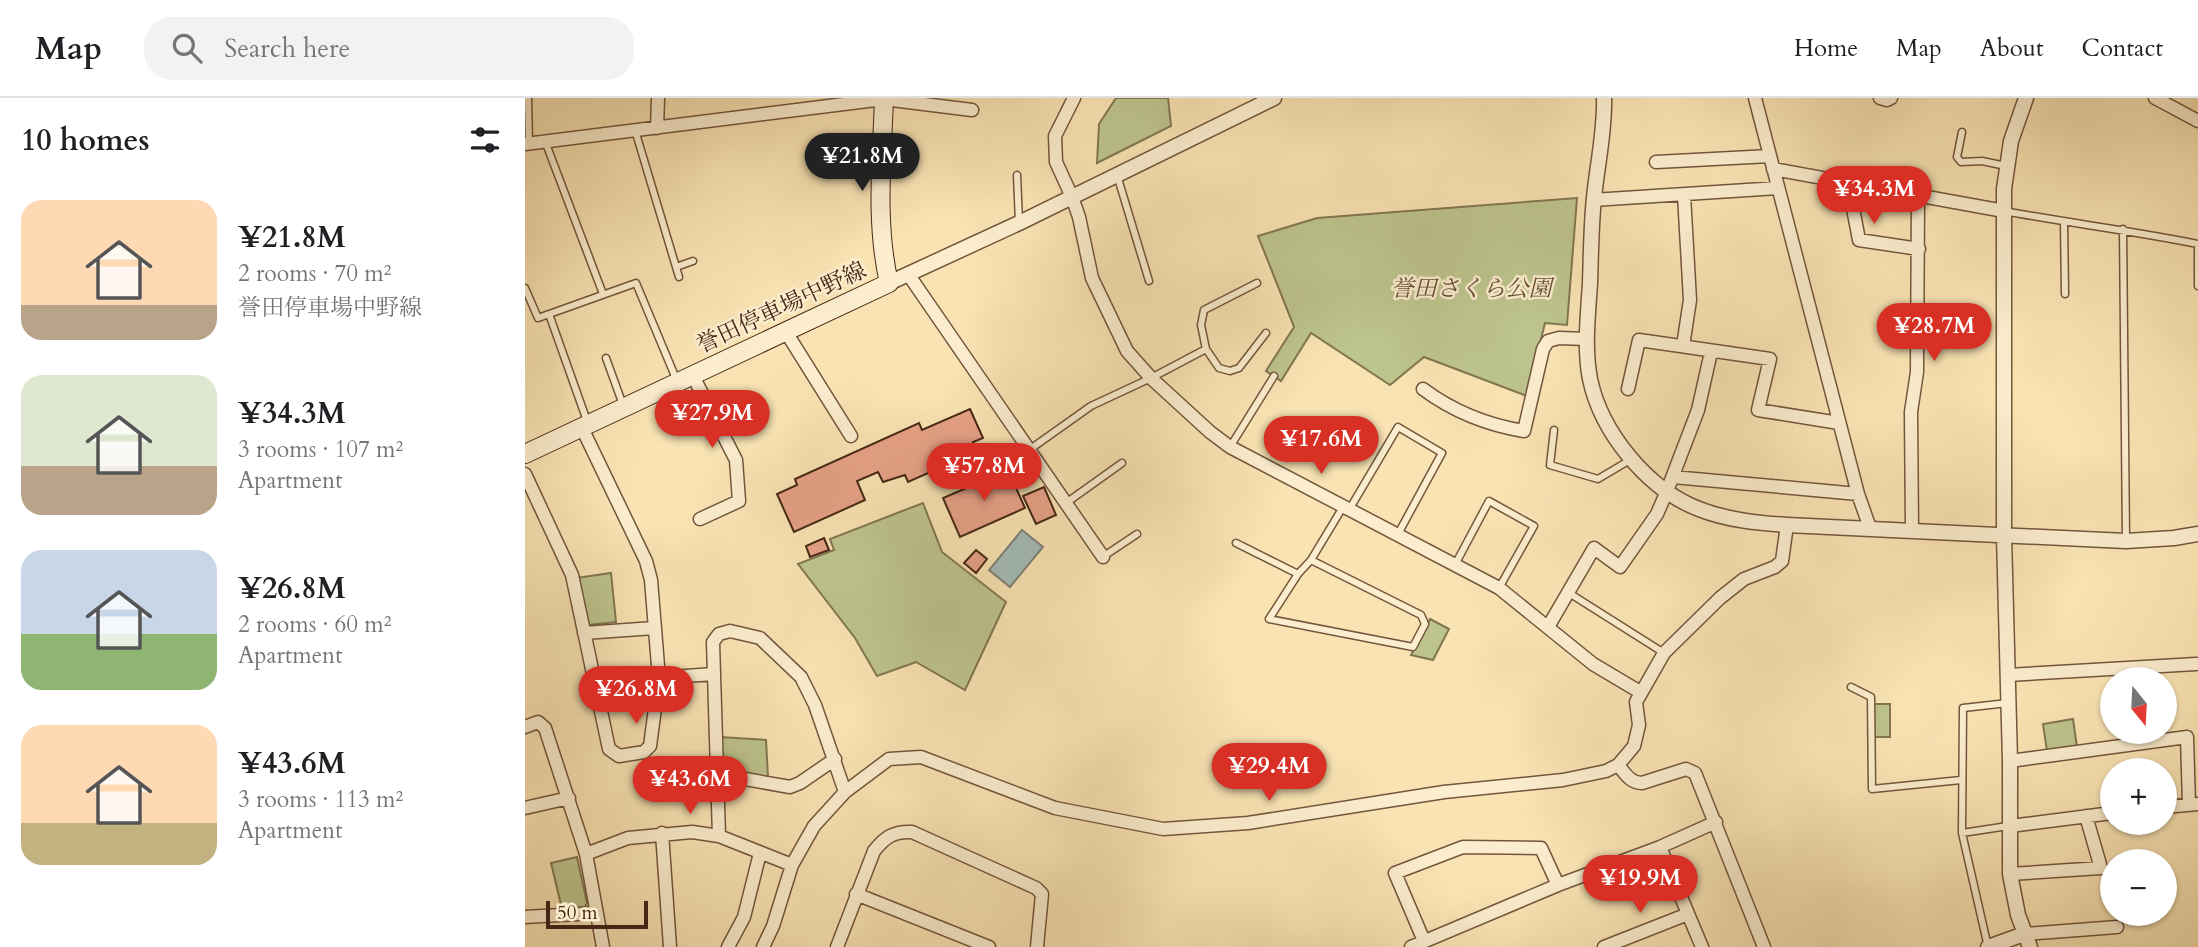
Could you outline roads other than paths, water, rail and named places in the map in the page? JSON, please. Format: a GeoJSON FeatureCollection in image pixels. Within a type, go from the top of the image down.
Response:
{"type":"FeatureCollection","features":[{"type":"Feature","properties":{"kind":"main road","name":"誉田停車場中野線"},"geometry":{"type":"LineString","coordinates":[[525,454],[890,283],[880,230],[884,99]]}},
{"type":"Feature","properties":{"kind":"street"},"geometry":{"type":"LineString","coordinates":[[657,128],[658,98]]}},
{"type":"Feature","properties":{"kind":"street"},"geometry":{"type":"LineString","coordinates":[[1074,98],[1055,136],[1056,162],[1079,217],[1092,278],[1127,351],[1151,378],[1230,447],[1499,587],[1593,664],[1640,692]]}},
{"type":"Feature","properties":{"kind":"street"},"geometry":{"type":"LineString","coordinates":[[890,283],[1275,98]]}},
{"type":"Feature","properties":{"kind":"street"},"geometry":{"type":"LineString","coordinates":[[1604,98],[1603,133],[1593,200],[1587,339],[1590,378],[1598,407],[1611,432],[1646,475],[1667,491],[1697,509],[1751,522],[1787,525],[2126,541],[2198,534]]}},
{"type":"Feature","properties":{"kind":"street"},"geometry":{"type":"LineString","coordinates":[[1755,98],[1839,424],[1870,528]]}},
{"type":"Feature","properties":{"kind":"street"},"geometry":{"type":"LineString","coordinates":[[1880,98],[1891,98]]}},
{"type":"Feature","properties":{"kind":"street"},"geometry":{"type":"LineString","coordinates":[[2027,98],[2011,141],[2004,211],[2004,536],[2010,874],[2027,941]]}},
{"type":"Feature","properties":{"kind":"street"},"geometry":{"type":"LineString","coordinates":[[2155,98],[2198,121]]}},
{"type":"Feature","properties":{"kind":"street"},"geometry":{"type":"LineString","coordinates":[[527,143],[884,99],[972,110]]}},
{"type":"Feature","properties":{"kind":"street"},"geometry":{"type":"LineString","coordinates":[[1656,162],[1770,156]]}},
{"type":"Feature","properties":{"kind":"street"},"geometry":{"type":"LineString","coordinates":[[1773,169],[2004,211]]}},
{"type":"Feature","properties":{"kind":"street"},"geometry":{"type":"LineString","coordinates":[[1848,183],[1859,240],[1919,249]]}},
{"type":"Feature","properties":{"kind":"street"},"geometry":{"type":"LineString","coordinates":[[1593,200],[1778,188]]}},
{"type":"Feature","properties":{"kind":"street"},"geometry":{"type":"LineString","coordinates":[[1683,346],[1690,300],[1684,195]]}},
{"type":"Feature","properties":{"kind":"street"},"geometry":{"type":"LineString","coordinates":[[1912,530],[1911,412],[1917,372],[1918,196]]}},
{"type":"Feature","properties":{"kind":"street"},"geometry":{"type":"LineString","coordinates":[[908,274],[1103,557]]}},
{"type":"Feature","properties":{"kind":"street"},"geometry":{"type":"LineString","coordinates":[[786,332],[851,436]]}},
{"type":"Feature","properties":{"kind":"street"},"geometry":{"type":"LineString","coordinates":[[1423,389],[1439,401],[1471,417],[1495,426],[1524,431],[1543,349],[1548,341],[1559,338],[1587,339]]}},
{"type":"Feature","properties":{"kind":"street"},"geometry":{"type":"LineString","coordinates":[[1628,389],[1639,340],[1770,359],[1758,410],[1839,424]]}},
{"type":"Feature","properties":{"kind":"street"},"geometry":{"type":"LineString","coordinates":[[1548,627],[1594,548],[1620,567],[1657,514],[1698,410],[1711,352]]}},
{"type":"Feature","properties":{"kind":"street"},"geometry":{"type":"LineString","coordinates":[[685,379],[736,460],[739,500],[700,519]]}},
{"type":"Feature","properties":{"kind":"street"},"geometry":{"type":"LineString","coordinates":[[525,474],[572,575],[609,749],[619,756],[644,752],[650,747],[659,678],[651,580],[646,561],[585,426]]}},
{"type":"Feature","properties":{"kind":"street"},"geometry":{"type":"LineString","coordinates":[[1673,477],[1858,494]]}},
{"type":"Feature","properties":{"kind":"street"},"geometry":{"type":"LineString","coordinates":[[763,947],[773,926],[792,865],[814,826],[845,792],[889,760],[921,757],[1055,808],[1163,830],[1248,823],[1444,792],[1563,780],[1589,776],[1618,765],[1634,746],[1639,725],[1636,702],[1664,653],[1744,579],[1775,567],[1782,561],[1787,525]]}},
{"type":"Feature","properties":{"kind":"street"},"geometry":{"type":"LineString","coordinates":[[584,633],[654,628]]}},
{"type":"Feature","properties":{"kind":"street"},"geometry":{"type":"LineString","coordinates":[[719,836],[713,642],[719,634],[730,631],[760,638],[801,677],[815,705],[845,792]]}},
{"type":"Feature","properties":{"kind":"street"},"geometry":{"type":"LineString","coordinates":[[2008,675],[2196,664]]}},
{"type":"Feature","properties":{"kind":"street"},"geometry":{"type":"LineString","coordinates":[[659,678],[713,674]]}},
{"type":"Feature","properties":{"kind":"street"},"geometry":{"type":"LineString","coordinates":[[525,727],[538,722],[545,728],[586,854],[603,947]]}},
{"type":"Feature","properties":{"kind":"street"},"geometry":{"type":"LineString","coordinates":[[2010,761],[2187,737],[2194,804]]}},
{"type":"Feature","properties":{"kind":"street"},"geometry":{"type":"LineString","coordinates":[[717,774],[790,788],[835,759]]}},
{"type":"Feature","properties":{"kind":"street"},"geometry":{"type":"LineString","coordinates":[[1618,765],[1636,783],[1686,769],[1695,773],[1764,947]]}},
{"type":"Feature","properties":{"kind":"street"},"geometry":{"type":"LineString","coordinates":[[525,808],[569,797]]}},
{"type":"Feature","properties":{"kind":"street"},"geometry":{"type":"LineString","coordinates":[[2010,826],[2100,814]]}},
{"type":"Feature","properties":{"kind":"street"},"geometry":{"type":"LineString","coordinates":[[2010,874],[2101,868],[2087,816]]}},
{"type":"Feature","properties":{"kind":"street"},"geometry":{"type":"LineString","coordinates":[[1411,947],[1716,822]]}},
{"type":"Feature","properties":{"kind":"street"},"geometry":{"type":"LineString","coordinates":[[837,947],[874,851],[883,840],[901,831],[912,832],[1037,888],[1042,894],[1043,903],[1037,947]]}},
{"type":"Feature","properties":{"kind":"street"},"geometry":{"type":"LineString","coordinates":[[586,854],[628,838],[692,832],[719,836],[792,865]]}},
{"type":"Feature","properties":{"kind":"street"},"geometry":{"type":"LineString","coordinates":[[662,834],[670,947]]}},
{"type":"Feature","properties":{"kind":"street"},"geometry":{"type":"LineString","coordinates":[[1424,941],[1395,873],[1463,847],[1541,848],[1558,885]]}},
{"type":"Feature","properties":{"kind":"street"},"geometry":{"type":"LineString","coordinates":[[1660,847],[1702,947]]}},
{"type":"Feature","properties":{"kind":"street"},"geometry":{"type":"LineString","coordinates":[[728,947],[744,917],[759,853]]}},
{"type":"Feature","properties":{"kind":"street"},"geometry":{"type":"LineString","coordinates":[[856,894],[989,947]]}},
{"type":"Feature","properties":{"kind":"street"},"geometry":{"type":"LineString","coordinates":[[525,917],[596,913]]}},
{"type":"Feature","properties":{"kind":"street"},"geometry":{"type":"LineString","coordinates":[[1604,947],[1688,914]]}},
{"type":"Feature","properties":{"kind":"street"},"geometry":{"type":"LineString","coordinates":[[1988,947],[2117,927]]}},
{"type":"Feature","properties":{"kind":"lane"},"geometry":{"type":"LineString","coordinates":[[527,143],[528,98]]}},
{"type":"Feature","properties":{"kind":"lane"},"geometry":{"type":"LineString","coordinates":[[635,130],[679,277]]}},
{"type":"Feature","properties":{"kind":"lane"},"geometry":{"type":"LineString","coordinates":[[1962,132],[1957,157],[1961,162],[1982,161],[2008,167]]}},
{"type":"Feature","properties":{"kind":"lane"},"geometry":{"type":"LineString","coordinates":[[545,141],[603,294]]}},
{"type":"Feature","properties":{"kind":"lane"},"geometry":{"type":"LineString","coordinates":[[1116,174],[1149,281]]}},
{"type":"Feature","properties":{"kind":"lane"},"geometry":{"type":"LineString","coordinates":[[1017,175],[1019,223]]}},
{"type":"Feature","properties":{"kind":"lane"},"geometry":{"type":"LineString","coordinates":[[2004,211],[2123,229],[2198,244],[2198,286]]}},
{"type":"Feature","properties":{"kind":"lane"},"geometry":{"type":"LineString","coordinates":[[2064,222],[2065,294]]}},
{"type":"Feature","properties":{"kind":"lane"},"geometry":{"type":"LineString","coordinates":[[2123,229],[2126,541]]}},
{"type":"Feature","properties":{"kind":"lane"},"geometry":{"type":"LineString","coordinates":[[676,267],[693,261]]}},
{"type":"Feature","properties":{"kind":"lane"},"geometry":{"type":"LineString","coordinates":[[525,288],[538,318],[636,283],[685,379]]}},
{"type":"Feature","properties":{"kind":"lane"},"geometry":{"type":"LineString","coordinates":[[1257,283],[1204,310],[1201,325],[1206,349],[1219,368],[1230,371],[1239,368],[1266,333]]}},
{"type":"Feature","properties":{"kind":"lane"},"geometry":{"type":"LineString","coordinates":[[549,314],[585,426]]}},
{"type":"Feature","properties":{"kind":"lane"},"geometry":{"type":"LineString","coordinates":[[1029,450],[1090,405],[1151,378],[1206,349]]}},
{"type":"Feature","properties":{"kind":"lane"},"geometry":{"type":"LineString","coordinates":[[605,358],[625,408]]}},
{"type":"Feature","properties":{"kind":"lane"},"geometry":{"type":"LineString","coordinates":[[1230,447],[1273,376]]}},
{"type":"Feature","properties":{"kind":"lane"},"geometry":{"type":"LineString","coordinates":[[1311,559],[1421,615],[1425,624],[1413,646],[1269,618],[1346,508],[1398,427],[1442,453],[1398,534]]}},
{"type":"Feature","properties":{"kind":"lane"},"geometry":{"type":"LineString","coordinates":[[1554,430],[1550,465],[1598,479],[1632,458]]}},
{"type":"Feature","properties":{"kind":"lane"},"geometry":{"type":"LineString","coordinates":[[1066,503],[1122,463]]}},
{"type":"Feature","properties":{"kind":"lane"},"geometry":{"type":"LineString","coordinates":[[1456,564],[1489,501],[1534,526],[1499,587]]}},
{"type":"Feature","properties":{"kind":"lane"},"geometry":{"type":"LineString","coordinates":[[1103,557],[1137,534]]}},
{"type":"Feature","properties":{"kind":"lane"},"geometry":{"type":"LineString","coordinates":[[1236,543],[1298,574]]}},
{"type":"Feature","properties":{"kind":"lane"},"geometry":{"type":"LineString","coordinates":[[1569,593],[1664,653]]}},
{"type":"Feature","properties":{"kind":"lane"},"geometry":{"type":"LineString","coordinates":[[1851,687],[1871,697],[1872,789],[1961,780]]}},
{"type":"Feature","properties":{"kind":"lane"},"geometry":{"type":"LineString","coordinates":[[1988,947],[1962,833],[1963,708],[2008,703]]}},
{"type":"Feature","properties":{"kind":"lane"},"geometry":{"type":"LineString","coordinates":[[1962,833],[2010,826]]}},
{"type":"Feature","properties":{"kind":"water"},"geometry":{"type":"Polygon","coordinates":[[[1022,530],[1043,547],[1010,587],[989,570],[1022,530]]]}},
{"type":"Feature","properties":{"kind":"park label","name":"誉田さくら公園"},"geometry":{"type":"Point","coordinates":[1471,288]}}]}
